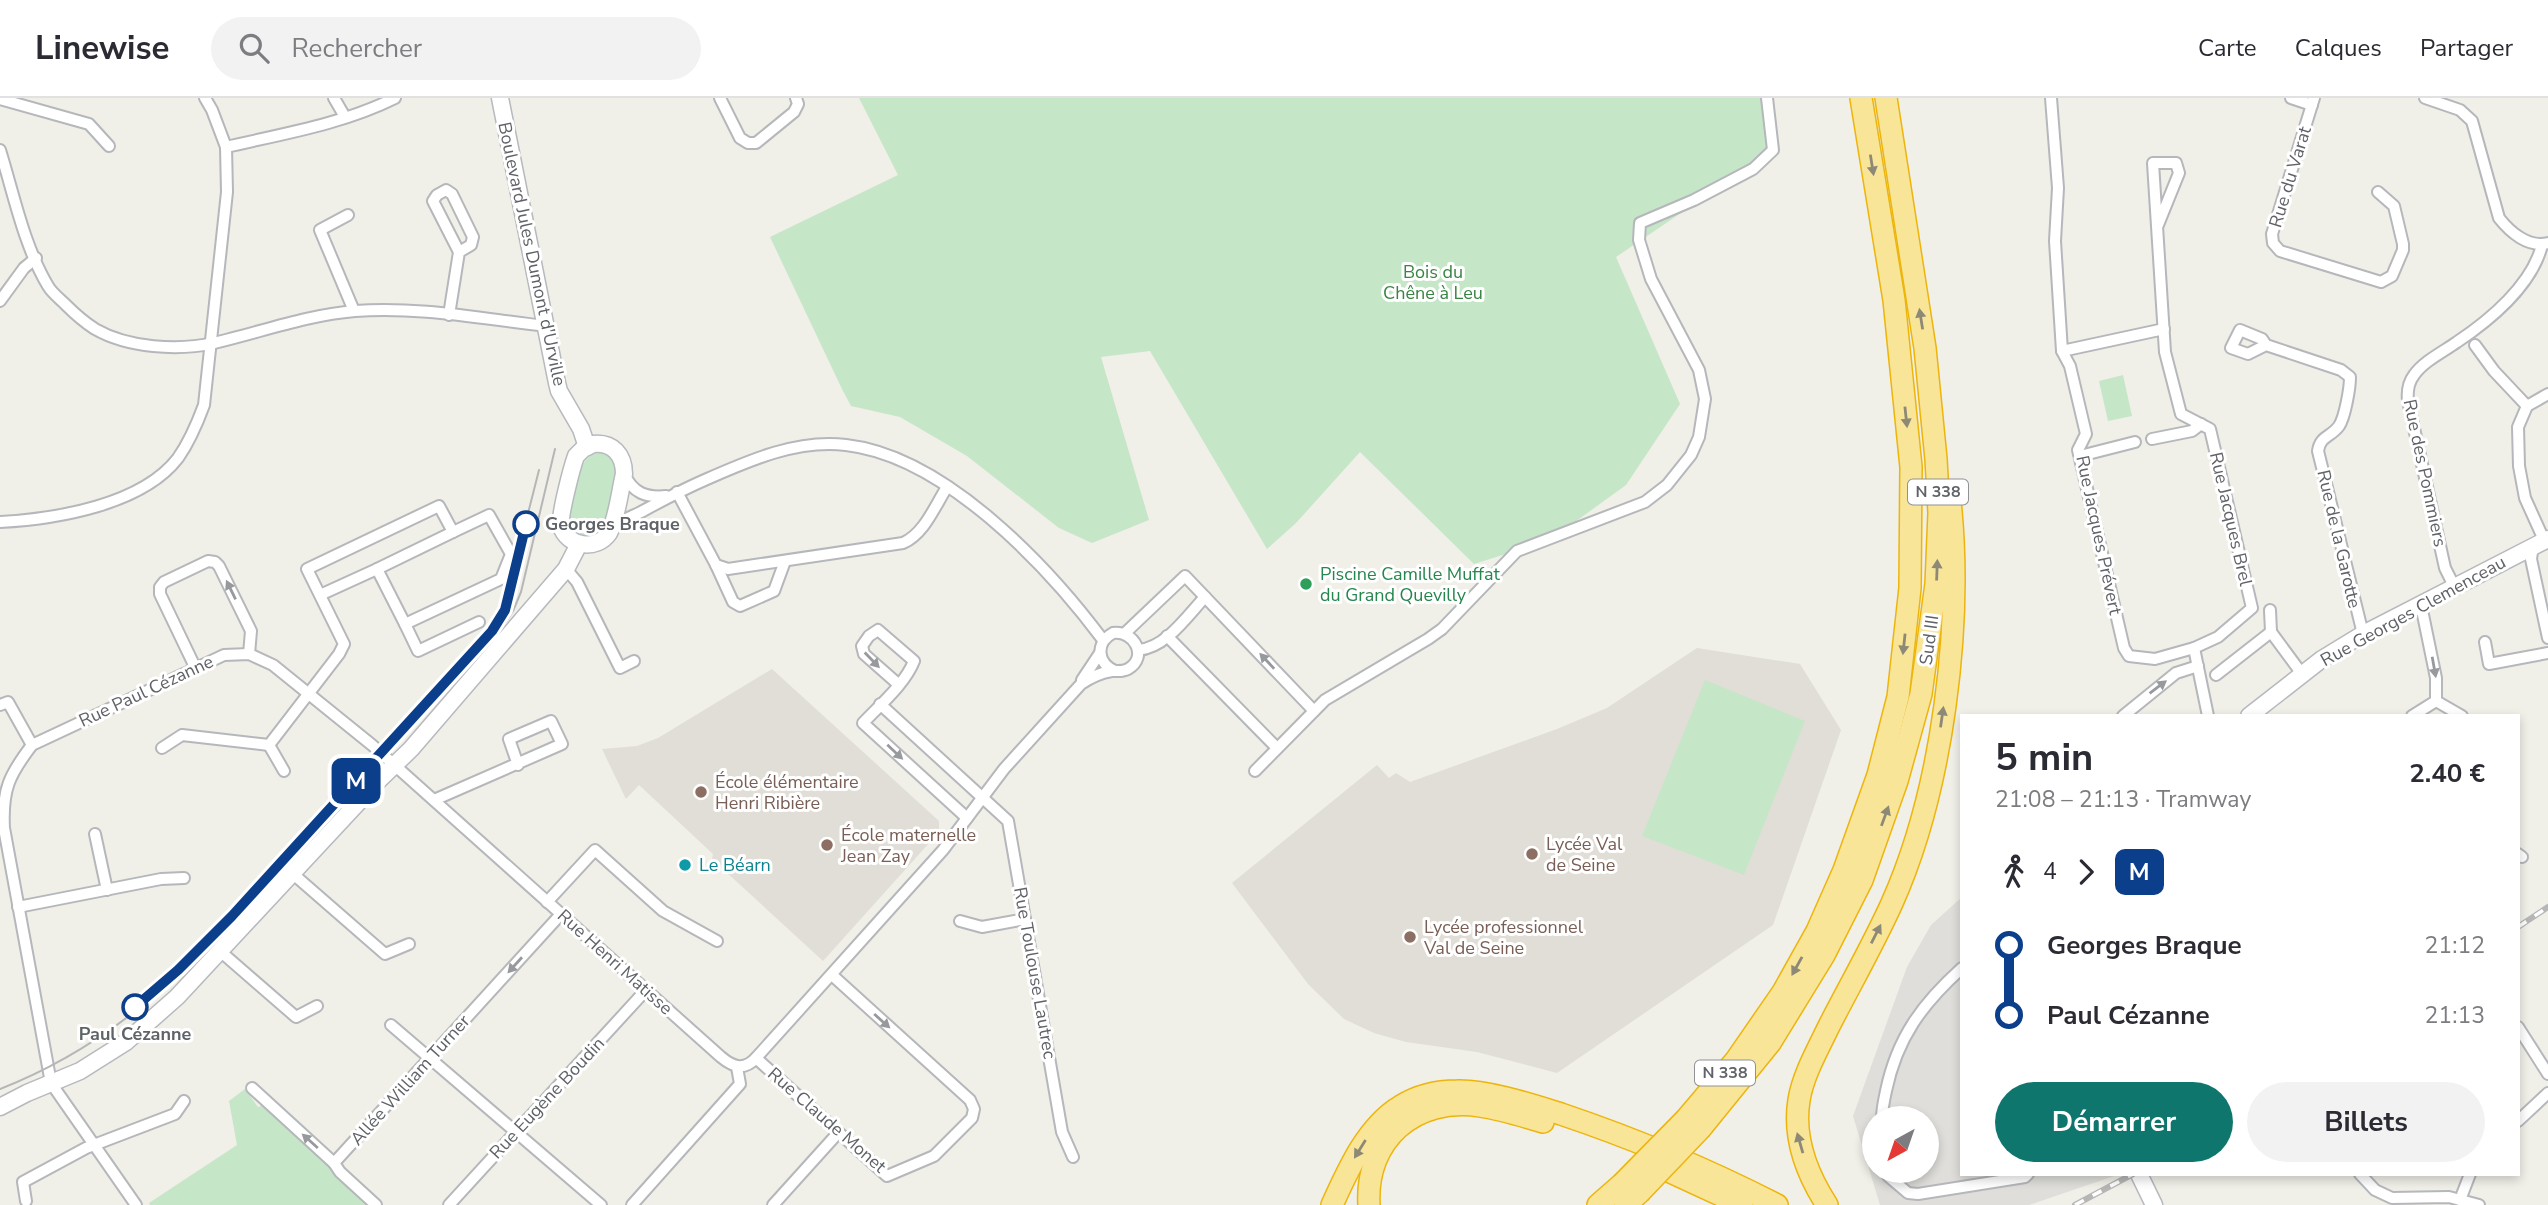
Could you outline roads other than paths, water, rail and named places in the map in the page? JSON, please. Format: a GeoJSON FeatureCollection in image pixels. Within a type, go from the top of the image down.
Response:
{"type":"FeatureCollection","features":[{"type":"Feature","properties":{"kind":"highway","name":"Sud III"},"geometry":{"type":"LineString","coordinates":[[1694,1124],[1783,992],[1817,931],[1844,870],[1878,775],[1898,697],[1910,589],[1911,467],[1894,300],[1861,98]]}},
{"type":"Feature","properties":{"kind":"highway","name":"Sud III"},"geometry":{"type":"LineString","coordinates":[[1694,1124],[1770,1043],[1824,955],[1862,880],[1897,781],[1921,694],[1936,583],[1937,472],[1925,348],[1886,98]]}},
{"type":"Feature","properties":{"kind":"highway"},"geometry":{"type":"LineString","coordinates":[[1827,1205],[1811,1177],[1797,1133],[1799,1098],[1816,1053],[1892,901],[1919,827],[1938,743],[1950,664],[1954,536],[1944,449],[1925,348]]}},
{"type":"Feature","properties":{"kind":"highway"},"geometry":{"type":"LineString","coordinates":[[1332,1205],[1351,1164],[1369,1135],[1400,1106],[1426,1095],[1459,1090],[1518,1100],[1602,1129],[1682,1160],[1777,1205]]}},
{"type":"Feature","properties":{"kind":"highway"},"geometry":{"type":"LineString","coordinates":[[1369,1205],[1368,1188],[1372,1165],[1398,1126],[1417,1115],[1442,1107],[1479,1106],[1541,1121],[1592,1139],[1670,1171],[1742,1205]]}},
{"type":"Feature","properties":{"kind":"highway","name":"N 338"},"geometry":{"type":"LineString","coordinates":[[1598,1205],[1629,1194],[1694,1124]]}},
{"type":"Feature","properties":{"kind":"street"},"geometry":{"type":"LineString","coordinates":[[0,522],[75,511],[129,495],[153,481],[176,459],[193,433],[204,405],[227,192],[226,147],[205,98]]}},
{"type":"Feature","properties":{"kind":"street"},"geometry":{"type":"LineString","coordinates":[[334,98],[345,117]]}},
{"type":"Feature","properties":{"kind":"street"},"geometry":{"type":"LineString","coordinates":[[226,147],[345,117],[372,109],[395,98]]}},
{"type":"Feature","properties":{"kind":"street","name":"Boulevard Jules Dumont d'Urville"},"geometry":{"type":"LineString","coordinates":[[500,98],[559,391],[573,412],[587,447]]}},
{"type":"Feature","properties":{"kind":"street"},"geometry":{"type":"LineString","coordinates":[[720,98],[740,138],[748,144],[756,143],[794,112],[798,104],[796,98]]}},
{"type":"Feature","properties":{"kind":"street"},"geometry":{"type":"LineString","coordinates":[[1255,771],[1325,700],[1442,629],[1517,551],[1645,502],[1667,485],[1691,455],[1699,437],[1705,399],[1699,370],[1651,279],[1639,240],[1640,223],[1753,169],[1773,150],[1768,98]]}},
{"type":"Feature","properties":{"kind":"street","name":"Rue Jacques Prévert"},"geometry":{"type":"LineString","coordinates":[[2051,98],[2058,188],[2055,241],[2062,351],[2070,366],[2086,434],[2078,450],[2123,648],[2129,656],[2155,659],[2194,648]]}},
{"type":"Feature","properties":{"kind":"street"},"geometry":{"type":"LineString","coordinates":[[2291,98],[2313,101]]}},
{"type":"Feature","properties":{"kind":"street"},"geometry":{"type":"LineString","coordinates":[[2425,98],[2460,110],[2472,121],[2499,218],[2517,236],[2529,242],[2545,244]]}},
{"type":"Feature","properties":{"kind":"street"},"geometry":{"type":"LineString","coordinates":[[0,99],[89,124],[109,146]]}},
{"type":"Feature","properties":{"kind":"street","name":"Rue du Varat"},"geometry":{"type":"LineString","coordinates":[[2313,101],[2272,234],[2273,243],[2280,251],[2381,282],[2392,276],[2403,250],[2394,206],[2378,192]]}},
{"type":"Feature","properties":{"kind":"street"},"geometry":{"type":"LineString","coordinates":[[0,150],[36,258],[49,287],[82,321],[98,331],[123,340],[157,346],[211,344],[284,324],[354,311],[449,315],[546,326]]}},
{"type":"Feature","properties":{"kind":"street","name":"Rue Jacques Brel"},"geometry":{"type":"LineString","coordinates":[[2158,225],[2179,173],[2176,163],[2153,163],[2165,352],[2181,414],[2210,429],[2252,608],[2218,637],[2194,648]]}},
{"type":"Feature","properties":{"kind":"street"},"geometry":{"type":"LineString","coordinates":[[449,315],[459,252],[433,201],[436,195],[446,190],[452,194],[473,237],[471,244],[459,252]]}},
{"type":"Feature","properties":{"kind":"street"},"geometry":{"type":"LineString","coordinates":[[348,215],[320,230],[354,311]]}},
{"type":"Feature","properties":{"kind":"street","name":"Rue des Pommiers"},"geometry":{"type":"LineString","coordinates":[[2455,588],[2445,568],[2408,401],[2408,387],[2420,369],[2468,334],[2515,291],[2532,270],[2545,244]]}},
{"type":"Feature","properties":{"kind":"street"},"geometry":{"type":"LineString","coordinates":[[0,302],[23,268],[36,258]]}},
{"type":"Feature","properties":{"kind":"street"},"geometry":{"type":"LineString","coordinates":[[2062,351],[2164,329]]}},
{"type":"Feature","properties":{"kind":"street","name":"Rue de la Garotte"},"geometry":{"type":"LineString","coordinates":[[2266,345],[2342,370],[2350,377],[2350,388],[2339,426],[2324,436],[2318,451],[2363,634]]}},
{"type":"Feature","properties":{"kind":"street"},"geometry":{"type":"LineString","coordinates":[[2475,345],[2494,371],[2527,406]]}},
{"type":"Feature","properties":{"kind":"street"},"geometry":{"type":"LineString","coordinates":[[2548,394],[2527,406],[2518,428],[2519,466],[2525,498],[2542,541],[2531,559],[2548,638]]}},
{"type":"Feature","properties":{"kind":"street"},"geometry":{"type":"LineString","coordinates":[[2152,439],[2192,431],[2201,424]]}},
{"type":"Feature","properties":{"kind":"street"},"geometry":{"type":"LineString","coordinates":[[2080,456],[2135,442]]}},
{"type":"Feature","properties":{"kind":"street"},"geometry":{"type":"LineString","coordinates":[[673,494],[647,496],[639,493],[630,485],[624,474],[621,457],[611,446],[597,444],[587,447],[576,456],[561,519],[566,535],[579,544],[593,544],[620,522],[673,494],[759,457],[816,445],[845,444],[904,462],[947,487],[1017,541],[1103,640]]}},
{"type":"Feature","properties":{"kind":"street"},"geometry":{"type":"LineString","coordinates":[[610,530],[624,474]]}},
{"type":"Feature","properties":{"kind":"street"},"geometry":{"type":"LineString","coordinates":[[716,565],[728,569],[903,543],[913,539],[947,487]]}},
{"type":"Feature","properties":{"kind":"street"},"geometry":{"type":"LineString","coordinates":[[673,494],[716,565],[733,602],[740,607],[774,592],[785,561]]}},
{"type":"Feature","properties":{"kind":"street"},"geometry":{"type":"LineString","coordinates":[[269,745],[344,644],[307,569],[439,506],[453,532]]}},
{"type":"Feature","properties":{"kind":"street"},"geometry":{"type":"LineString","coordinates":[[320,595],[489,515],[511,554],[501,579],[405,624]]}},
{"type":"Feature","properties":{"kind":"street","name":"Rue Georges Clemenceau"},"geometry":{"type":"LineString","coordinates":[[2252,714],[2302,674],[2363,634],[2542,541]]}},
{"type":"Feature","properties":{"kind":"street"},"geometry":{"type":"LineString","coordinates":[[0,1107],[80,1072],[125,1042],[177,997],[411,749],[566,569],[579,544]]}},
{"type":"Feature","properties":{"kind":"street"},"geometry":{"type":"LineString","coordinates":[[195,667],[160,594],[160,587],[164,582],[208,561],[215,562],[251,631],[249,654],[273,665],[394,765]]}},
{"type":"Feature","properties":{"kind":"street"},"geometry":{"type":"LineString","coordinates":[[377,569],[418,651],[479,622]]}},
{"type":"Feature","properties":{"kind":"street"},"geometry":{"type":"LineString","coordinates":[[566,569],[578,582],[620,668],[634,661]]}},
{"type":"Feature","properties":{"kind":"street"},"geometry":{"type":"LineString","coordinates":[[1125,633],[1185,576],[1314,711]]}},
{"type":"Feature","properties":{"kind":"street"},"geometry":{"type":"LineString","coordinates":[[1138,650],[1145,650],[1167,636],[1206,597]]}},
{"type":"Feature","properties":{"kind":"street"},"geometry":{"type":"LineString","coordinates":[[2421,605],[2436,677],[2436,701]]}},
{"type":"Feature","properties":{"kind":"street"},"geometry":{"type":"LineString","coordinates":[[2270,610],[2271,632],[2302,674]]}},
{"type":"Feature","properties":{"kind":"street"},"geometry":{"type":"LineString","coordinates":[[898,684],[864,654],[862,646],[869,636],[878,630],[914,661],[911,669],[898,684],[863,723],[967,818]]}},
{"type":"Feature","properties":{"kind":"street"},"geometry":{"type":"LineString","coordinates":[[2216,675],[2271,632]]}},
{"type":"Feature","properties":{"kind":"street"},"geometry":{"type":"LineString","coordinates":[[632,1205],[740,1084],[737,1067],[750,1064],[943,850],[1004,769],[1081,684],[1100,653],[1103,640],[1113,633],[1125,633],[1135,640],[1138,658],[1130,668],[1097,674],[1081,684]]}},
{"type":"Feature","properties":{"kind":"street"},"geometry":{"type":"LineString","coordinates":[[1167,636],[1277,748]]}},
{"type":"Feature","properties":{"kind":"street"},"geometry":{"type":"LineString","coordinates":[[2485,642],[2489,664],[2548,653]]}},
{"type":"Feature","properties":{"kind":"street"},"geometry":{"type":"LineString","coordinates":[[2194,648],[2208,714]]}},
{"type":"Feature","properties":{"kind":"street"},"geometry":{"type":"LineString","coordinates":[[1100,653],[1106,666],[1115,671]]}},
{"type":"Feature","properties":{"kind":"street","name":"Rue Paul Cézanne"},"geometry":{"type":"LineString","coordinates":[[51,1083],[18,907],[6,871],[3,801],[14,769],[32,746],[195,667],[224,655],[249,654]]}},
{"type":"Feature","properties":{"kind":"street"},"geometry":{"type":"LineString","coordinates":[[2125,714],[2176,673],[2198,666]]}},
{"type":"Feature","properties":{"kind":"street"},"geometry":{"type":"LineString","coordinates":[[2415,714],[2436,701]]}},
{"type":"Feature","properties":{"kind":"street"},"geometry":{"type":"LineString","coordinates":[[2436,701],[2459,714]]}},
{"type":"Feature","properties":{"kind":"street"},"geometry":{"type":"LineString","coordinates":[[0,705],[8,702],[32,746]]}},
{"type":"Feature","properties":{"kind":"street","name":"Rue Toulouse Lautrec"},"geometry":{"type":"LineString","coordinates":[[880,704],[1008,821],[1062,1132],[1073,1157]]}},
{"type":"Feature","properties":{"kind":"street"},"geometry":{"type":"LineString","coordinates":[[434,800],[518,765],[562,744],[551,721],[509,739],[518,765]]}},
{"type":"Feature","properties":{"kind":"street"},"geometry":{"type":"LineString","coordinates":[[162,748],[182,735],[269,745]]}},
{"type":"Feature","properties":{"kind":"street"},"geometry":{"type":"LineString","coordinates":[[269,745],[284,771]]}},
{"type":"Feature","properties":{"kind":"street","name":"Rue Henri Matisse"},"geometry":{"type":"LineString","coordinates":[[394,765],[721,1058],[737,1067]]}},
{"type":"Feature","properties":{"kind":"street"},"geometry":{"type":"LineString","coordinates":[[95,834],[107,890]]}},
{"type":"Feature","properties":{"kind":"street"},"geometry":{"type":"LineString","coordinates":[[547,902],[595,850],[663,911],[678,922],[717,941]]}},
{"type":"Feature","properties":{"kind":"street"},"geometry":{"type":"LineString","coordinates":[[292,873],[385,954],[409,944]]}},
{"type":"Feature","properties":{"kind":"street"},"geometry":{"type":"LineString","coordinates":[[18,907],[161,879],[184,878]]}},
{"type":"Feature","properties":{"kind":"street","name":"Allée William Turner"},"geometry":{"type":"LineString","coordinates":[[334,1163],[561,914]]}},
{"type":"Feature","properties":{"kind":"street"},"geometry":{"type":"LineString","coordinates":[[960,921],[982,928],[1025,919]]}},
{"type":"Feature","properties":{"kind":"street"},"geometry":{"type":"LineString","coordinates":[[220,951],[296,1017],[317,1006]]}},
{"type":"Feature","properties":{"kind":"street"},"geometry":{"type":"LineString","coordinates":[[1884,1106],[1890,1070],[1899,1045],[1928,1001],[1960,970]]}},
{"type":"Feature","properties":{"kind":"street","name":"Rue Claude Monet"},"geometry":{"type":"LineString","coordinates":[[755,1058],[887,1176],[934,1156],[972,1118],[974,1110],[970,1100],[832,975]]}},
{"type":"Feature","properties":{"kind":"street","name":"Rue Eugène Boudin"},"geometry":{"type":"LineString","coordinates":[[449,1205],[646,990]]}},
{"type":"Feature","properties":{"kind":"street"},"geometry":{"type":"LineString","coordinates":[[391,1025],[601,1205]]}},
{"type":"Feature","properties":{"kind":"street"},"geometry":{"type":"LineString","coordinates":[[2520,1030],[2548,1074]]}},
{"type":"Feature","properties":{"kind":"street"},"geometry":{"type":"LineString","coordinates":[[51,1083],[136,1205]]}},
{"type":"Feature","properties":{"kind":"street"},"geometry":{"type":"LineString","coordinates":[[252,1088],[376,1205]]}},
{"type":"Feature","properties":{"kind":"street"},"geometry":{"type":"LineString","coordinates":[[2520,1119],[2548,1093]]}},
{"type":"Feature","properties":{"kind":"street"},"geometry":{"type":"LineString","coordinates":[[26,1201],[23,1181],[94,1144],[175,1114],[184,1101]]}},
{"type":"Feature","properties":{"kind":"street"},"geometry":{"type":"LineString","coordinates":[[773,1205],[838,1133]]}},
{"type":"Feature","properties":{"kind":"street"},"geometry":{"type":"LineString","coordinates":[[1896,1183],[1908,1194],[1918,1194],[2026,1176]]}},
{"type":"Feature","properties":{"kind":"street"},"geometry":{"type":"LineString","coordinates":[[2140,1176],[2154,1205]]}},
{"type":"Feature","properties":{"kind":"street"},"geometry":{"type":"LineString","coordinates":[[2362,1176],[2375,1190],[2392,1198],[2449,1197],[2479,1205]]}},
{"type":"Feature","properties":{"kind":"street"},"geometry":{"type":"LineString","coordinates":[[2460,1200],[2469,1176]]}},
{"type":"Feature","properties":{"kind":"tram line"},"geometry":{"type":"LineString","coordinates":[[0,1089],[50,1067],[95,1040],[175,978],[248,905],[500,631],[521,592],[555,449]]}},
{"type":"Feature","properties":{"kind":"tram line"},"geometry":{"type":"LineString","coordinates":[[502,616],[539,470]]}},
{"type":"Feature","properties":{"kind":"tram line","name":"M"},"geometry":{"type":"LineString","coordinates":[[135,1007],[178,970],[232,916],[492,631],[505,610],[526,524]]}},
{"type":"Feature","properties":{"kind":"railway"},"geometry":{"type":"LineString","coordinates":[[2520,926],[2548,907]]}},
{"type":"Feature","properties":{"kind":"railway"},"geometry":{"type":"LineString","coordinates":[[2075,1205],[2129,1176]]}},
{"type":"Feature","properties":{"kind":"place","name":"Georges Braque"},"geometry":{"type":"Point","coordinates":[526,524]}},
{"type":"Feature","properties":{"kind":"place","name":"Piscine Camille Muffat du Grand Quevilly"},"geometry":{"type":"Point","coordinates":[1306,584]}},
{"type":"Feature","properties":{"kind":"place","name":"École élémentaire Henri Ribière"},"geometry":{"type":"Point","coordinates":[701,792]}},
{"type":"Feature","properties":{"kind":"place","name":"École maternelle Jean Zay"},"geometry":{"type":"Point","coordinates":[827,845]}},
{"type":"Feature","properties":{"kind":"place","name":"Lycée Val de Seine"},"geometry":{"type":"Point","coordinates":[1532,854]}},
{"type":"Feature","properties":{"kind":"place","name":"Le Béarn"},"geometry":{"type":"Point","coordinates":[685,865]}},
{"type":"Feature","properties":{"kind":"place","name":"Lycée professionnel Val de Seine"},"geometry":{"type":"Point","coordinates":[1410,937]}},
{"type":"Feature","properties":{"kind":"place","name":"Paul Cézanne"},"geometry":{"type":"Point","coordinates":[135,1007]}},
{"type":"Feature","properties":{"kind":"park label","name":"Bois du Chêne à Leu"},"geometry":{"type":"Point","coordinates":[1433,282]}}]}
